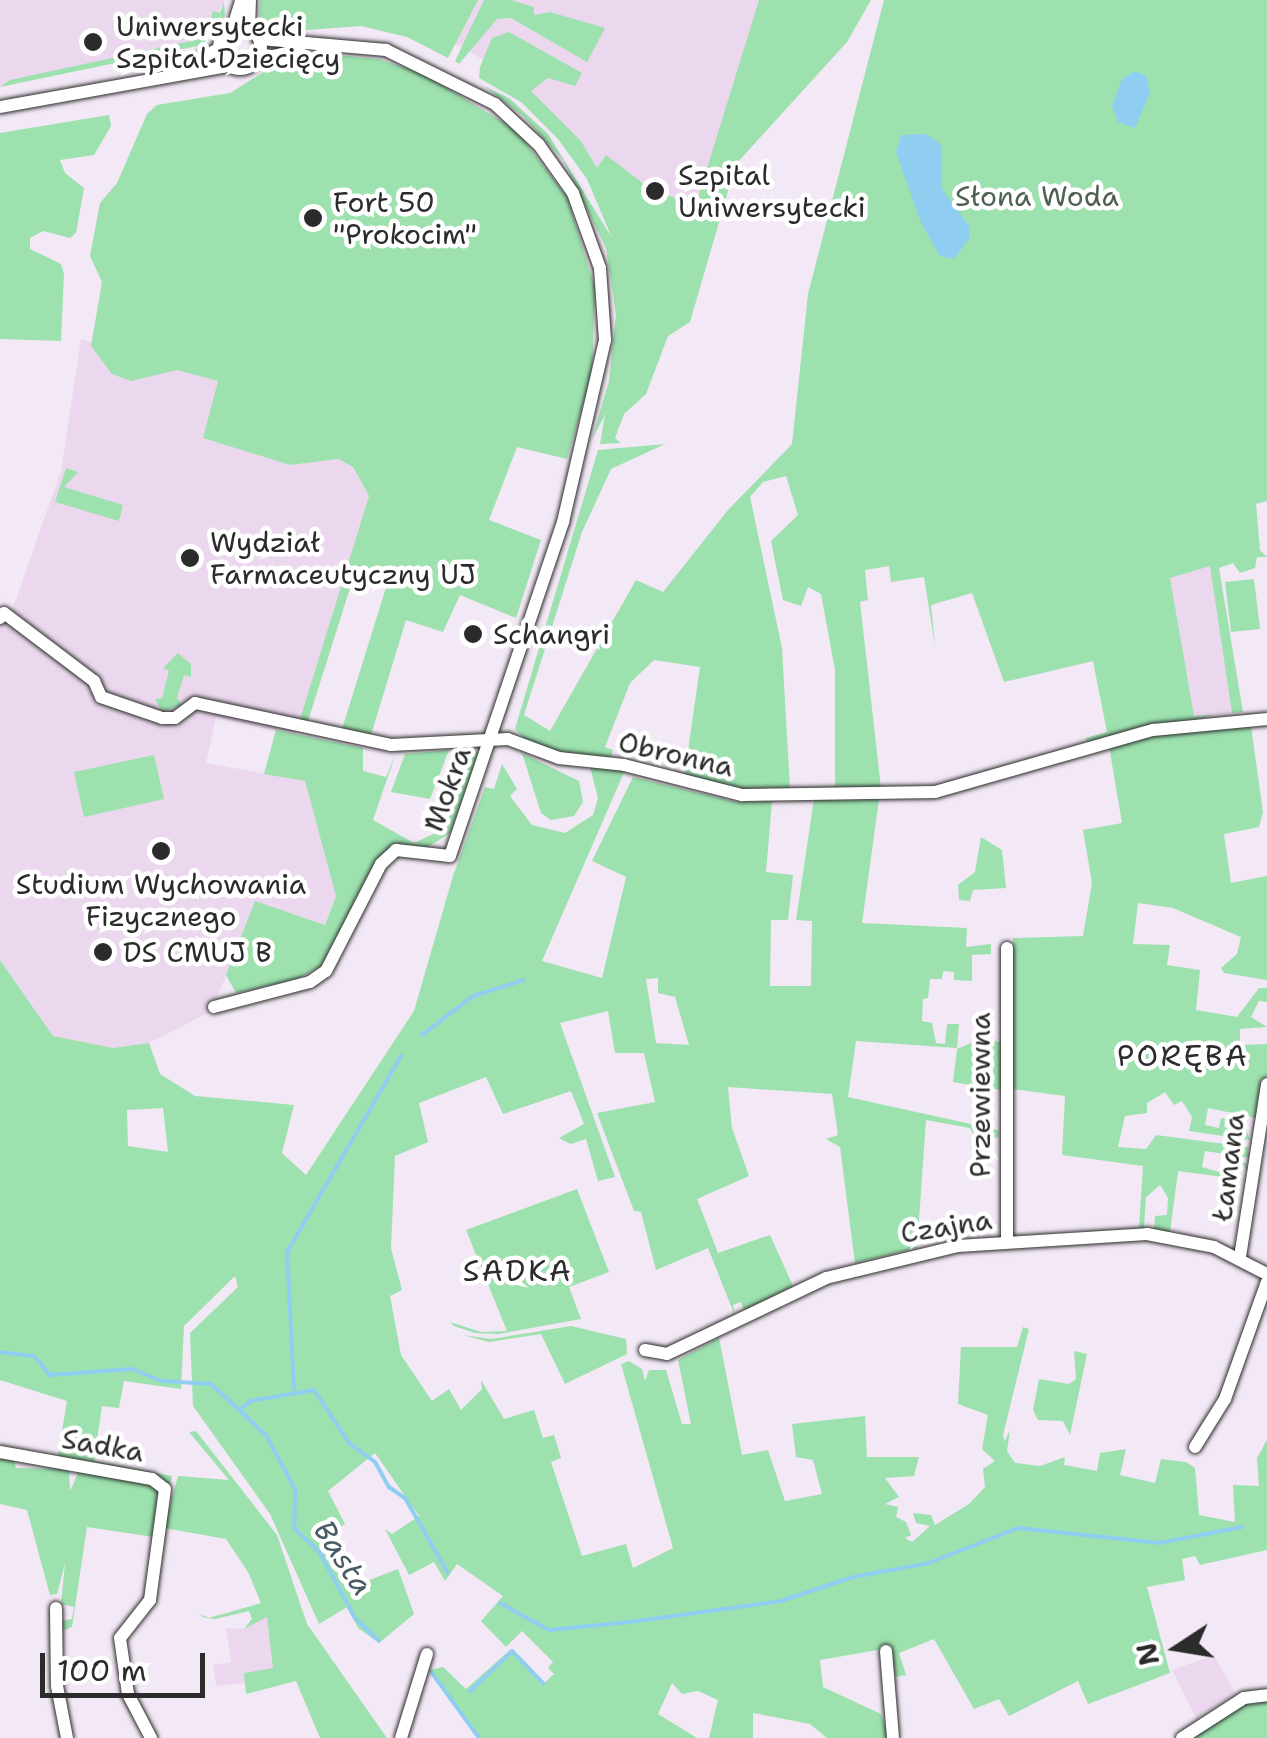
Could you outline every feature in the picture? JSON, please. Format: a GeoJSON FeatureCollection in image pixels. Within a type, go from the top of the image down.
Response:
{"type":"FeatureCollection","features":[{"type":"Feature","properties":{"kind":"street"},"geometry":{"type":"LineString","coordinates":[[168,75],[218,49],[233,27],[241,0]]}},
{"type":"Feature","properties":{"kind":"street"},"geometry":{"type":"LineString","coordinates":[[250,0],[259,58]]}},
{"type":"Feature","properties":{"kind":"street"},"geometry":{"type":"LineString","coordinates":[[233,27],[306,48]]}},
{"type":"Feature","properties":{"kind":"street","name":"Mokra"},"geometry":{"type":"LineString","coordinates":[[214,1007],[310,982],[326,971],[344,947],[381,864],[396,850],[450,856],[563,522],[601,371],[606,316],[596,250],[562,174],[495,104],[407,56],[361,46],[306,48]]}},
{"type":"Feature","properties":{"kind":"street"},"geometry":{"type":"LineString","coordinates":[[1,107],[168,75],[228,66],[248,68],[259,58],[306,48]]}},
{"type":"Feature","properties":{"kind":"street"},"geometry":{"type":"LineString","coordinates":[[218,49],[228,66]]}},
{"type":"Feature","properties":{"kind":"street","name":"Obronna"},"geometry":{"type":"LineString","coordinates":[[2,615],[94,681],[101,697],[169,719],[195,703],[391,745],[492,740],[742,795],[921,793],[1152,730],[1267,720]]}},
{"type":"Feature","properties":{"kind":"street","name":"Przewiewna"},"geometry":{"type":"LineString","coordinates":[[1006,1242],[1007,948]]}},
{"type":"Feature","properties":{"kind":"street","name":"Łamana"},"geometry":{"type":"LineString","coordinates":[[1240,1257],[1267,1084]]}},
{"type":"Feature","properties":{"kind":"street","name":"Czajna"},"geometry":{"type":"LineString","coordinates":[[645,1350],[667,1354],[690,1346],[774,1300],[852,1270],[1006,1242],[1132,1233],[1240,1257],[1267,1274]]}},
{"type":"Feature","properties":{"kind":"street"},"geometry":{"type":"LineString","coordinates":[[1195,1447],[1224,1399],[1267,1282]]}},
{"type":"Feature","properties":{"kind":"street","name":"Sadka"},"geometry":{"type":"LineString","coordinates":[[0,1452],[152,1479],[166,1489],[150,1600],[120,1638],[128,1694],[151,1738]]}},
{"type":"Feature","properties":{"kind":"street"},"geometry":{"type":"LineString","coordinates":[[56,1608],[57,1686],[68,1738]]}},
{"type":"Feature","properties":{"kind":"street"},"geometry":{"type":"LineString","coordinates":[[886,1651],[893,1738]]}},
{"type":"Feature","properties":{"kind":"street"},"geometry":{"type":"LineString","coordinates":[[401,1738],[427,1654]]}},
{"type":"Feature","properties":{"kind":"street"},"geometry":{"type":"LineString","coordinates":[[1182,1738],[1244,1698],[1267,1695]]}},
{"type":"Feature","properties":{"kind":"shaded area","name":"Uniwersytecki Szpital Dziecięcy"},"geometry":{"type":"Polygon","coordinates":[[[0,0],[225,0],[205,38],[0,87],[0,0]]]}},
{"type":"Feature","properties":{"kind":"shaded area","name":"Szpital Uniwersytecki"},"geometry":{"type":"Polygon","coordinates":[[[355,0],[794,0],[712,170],[654,318],[618,207],[581,141],[530,90],[466,49],[355,0]]]}},
{"type":"Feature","properties":{"kind":"shaded area"},"geometry":{"type":"Polygon","coordinates":[[[81,339],[219,381],[203,438],[290,465],[337,459],[353,467],[369,497],[295,735],[216,717],[206,763],[305,781],[336,895],[325,925],[255,901],[212,1011],[149,1043],[113,1048],[53,1036],[0,960],[0,624],[9,619],[61,471],[81,339]]]}},
{"type":"Feature","properties":{"kind":"shaded area"},"geometry":{"type":"Polygon","coordinates":[[[1211,565],[1232,713],[1194,717],[1169,578],[1211,565]]]}},
{"type":"Feature","properties":{"kind":"shaded area"},"geometry":{"type":"Polygon","coordinates":[[[267,1617],[274,1669],[245,1673],[245,1683],[216,1686],[213,1665],[231,1662],[226,1628],[244,1629],[267,1617]]]}},
{"type":"Feature","properties":{"kind":"shaded area"},"geometry":{"type":"Polygon","coordinates":[[[1214,1655],[1236,1694],[1196,1718],[1172,1670],[1214,1655]]]}},
{"type":"Feature","properties":{"kind":"green space"},"geometry":{"type":"Polygon","coordinates":[[[260,0],[478,0],[448,58],[407,37],[361,26],[269,33],[259,20],[260,0]]]}},
{"type":"Feature","properties":{"kind":"green space"},"geometry":{"type":"Polygon","coordinates":[[[484,0],[511,0],[534,7],[534,15],[550,12],[605,28],[587,62],[511,18],[497,19],[459,64],[455,61],[484,0]]]}},
{"type":"Feature","properties":{"kind":"green space"},"geometry":{"type":"Polygon","coordinates":[[[759,0],[871,0],[847,42],[736,164],[690,322],[668,336],[646,394],[624,414],[615,438],[621,443],[600,444],[605,415],[592,439],[609,381],[616,315],[606,248],[563,160],[523,116],[484,86],[509,98],[548,134],[612,238],[587,179],[558,139],[521,102],[479,78],[480,67],[492,38],[509,32],[582,73],[575,86],[548,78],[531,91],[581,141],[597,168],[606,155],[653,191],[696,204],[759,0]]]}},
{"type":"Feature","properties":{"kind":"green space","name":"Słona Woda"},"geometry":{"type":"Polygon","coordinates":[[[884,0],[1267,0],[1267,501],[1256,504],[1260,550],[1267,557],[1257,557],[1255,568],[1240,573],[1233,563],[1219,568],[1243,712],[1232,713],[1210,566],[1170,578],[1194,716],[1215,715],[1088,745],[1086,738],[1107,732],[1093,661],[1004,682],[972,593],[931,605],[935,646],[924,577],[891,582],[889,566],[865,570],[868,600],[860,602],[881,788],[802,788],[835,786],[835,670],[821,594],[808,587],[801,606],[783,600],[771,541],[798,515],[786,476],[763,482],[750,497],[782,648],[790,788],[747,791],[684,778],[700,667],[654,660],[630,683],[605,747],[613,750],[611,757],[561,754],[524,738],[515,729],[598,450],[665,444],[611,469],[582,532],[524,715],[550,731],[636,580],[663,592],[728,510],[792,444],[808,294],[884,0]]]}},
{"type":"Feature","properties":{"kind":"green space"},"geometry":{"type":"Polygon","coordinates":[[[224,2],[225,16],[202,45],[0,87],[10,80],[205,38],[213,11],[220,13],[224,2]]]}},
{"type":"Feature","properties":{"kind":"green space"},"geometry":{"type":"Polygon","coordinates":[[[335,55],[379,59],[425,75],[516,130],[567,197],[595,288],[592,373],[567,459],[517,447],[489,520],[541,540],[516,618],[460,595],[443,632],[406,620],[371,735],[342,729],[389,578],[356,569],[308,721],[300,719],[369,496],[353,467],[338,459],[290,465],[203,438],[218,381],[177,370],[131,381],[112,374],[91,346],[102,282],[90,256],[100,203],[117,183],[147,114],[157,105],[230,93],[281,61],[335,55]]]}},
{"type":"Feature","properties":{"kind":"green space"},"geometry":{"type":"Polygon","coordinates":[[[109,115],[111,126],[94,155],[60,160],[65,173],[84,188],[76,233],[70,238],[43,231],[30,238],[30,249],[61,264],[61,341],[0,339],[0,133],[109,115]]]}},
{"type":"Feature","properties":{"kind":"green space"},"geometry":{"type":"Polygon","coordinates":[[[66,468],[78,472],[64,487],[123,505],[119,521],[55,502],[66,468]]]}},
{"type":"Feature","properties":{"kind":"green space"},"geometry":{"type":"Polygon","coordinates":[[[1254,579],[1260,629],[1231,632],[1225,582],[1254,579]]]}},
{"type":"Feature","properties":{"kind":"green space"},"geometry":{"type":"Polygon","coordinates":[[[178,653],[191,664],[191,677],[184,675],[177,698],[182,705],[162,712],[155,699],[162,698],[169,671],[163,668],[178,653]]]}},
{"type":"Feature","properties":{"kind":"green space"},"geometry":{"type":"Polygon","coordinates":[[[1251,726],[1263,812],[1259,827],[1224,834],[1231,883],[1267,876],[1267,980],[1224,973],[1221,968],[1237,954],[1241,937],[1173,908],[1138,903],[1133,944],[1170,945],[1167,965],[1200,970],[1196,1010],[1237,1017],[1259,988],[1267,988],[1267,1002],[1259,1001],[1251,1017],[1267,1027],[1240,1029],[1240,1045],[1267,1044],[1267,1078],[1256,1118],[1208,1108],[1205,1125],[1219,1128],[1221,1118],[1249,1122],[1225,1121],[1224,1127],[1247,1131],[1250,1140],[1189,1131],[1192,1117],[1182,1101],[1174,1105],[1165,1092],[1147,1103],[1147,1113],[1125,1116],[1118,1147],[1146,1149],[1156,1135],[1248,1147],[1249,1157],[1227,1160],[1246,1163],[1248,1171],[1243,1164],[1230,1168],[1224,1162],[1225,1154],[1205,1151],[1202,1167],[1247,1180],[1178,1171],[1170,1232],[1154,1229],[1155,1216],[1167,1215],[1168,1198],[1160,1185],[1146,1197],[1144,1228],[1139,1228],[1143,1166],[1062,1155],[1065,1096],[1013,1089],[1013,938],[1083,936],[1092,883],[1083,830],[1122,823],[1109,746],[1142,737],[1251,726]]]}},
{"type":"Feature","properties":{"kind":"green space"},"geometry":{"type":"Polygon","coordinates":[[[276,730],[363,748],[363,771],[386,777],[396,753],[373,820],[414,843],[442,830],[475,750],[479,754],[450,833],[428,847],[395,846],[328,962],[297,979],[236,993],[226,975],[255,901],[325,925],[336,896],[305,781],[264,774],[276,730]]]}},
{"type":"Feature","properties":{"kind":"green space"},"geometry":{"type":"Polygon","coordinates":[[[449,750],[430,799],[391,792],[405,754],[449,750]]]}},
{"type":"Feature","properties":{"kind":"green space"},"geometry":{"type":"Polygon","coordinates":[[[522,753],[579,781],[583,802],[574,816],[551,820],[541,813],[522,753]]]}},
{"type":"Feature","properties":{"kind":"green space"},"geometry":{"type":"Polygon","coordinates":[[[154,755],[164,799],[84,817],[74,772],[154,755]]]}},
{"type":"Feature","properties":{"kind":"green space"},"geometry":{"type":"Polygon","coordinates":[[[502,764],[517,789],[510,796],[532,825],[565,833],[593,815],[598,798],[590,767],[625,770],[542,961],[602,978],[626,877],[592,861],[633,777],[736,802],[772,801],[766,872],[793,875],[788,920],[771,920],[770,986],[811,986],[812,921],[796,920],[814,799],[879,799],[862,923],[967,928],[966,947],[991,944],[991,954],[972,955],[972,981],[954,980],[954,972],[943,971],[942,979],[930,979],[928,998],[923,999],[922,1021],[932,1023],[936,1043],[945,1044],[947,1024],[959,1024],[957,1048],[856,1041],[848,1097],[998,1130],[999,1137],[978,1143],[970,1128],[926,1120],[917,1248],[855,1263],[840,1147],[826,1139],[838,1135],[832,1094],[728,1087],[732,1128],[749,1176],[697,1199],[718,1253],[770,1235],[793,1286],[744,1311],[741,1302],[733,1305],[735,1316],[708,1248],[656,1270],[641,1212],[634,1211],[597,1113],[655,1102],[644,1053],[615,1053],[608,1011],[560,1023],[615,1177],[598,1181],[586,1139],[571,1144],[559,1138],[584,1124],[571,1091],[503,1114],[486,1077],[419,1103],[428,1142],[395,1156],[391,1248],[402,1290],[390,1296],[401,1355],[432,1401],[449,1389],[461,1410],[482,1389],[481,1380],[504,1419],[534,1410],[543,1438],[554,1435],[561,1458],[551,1462],[582,1556],[626,1544],[633,1568],[673,1548],[621,1364],[629,1361],[642,1369],[645,1381],[649,1370],[666,1370],[682,1424],[691,1424],[678,1360],[719,1338],[742,1455],[768,1450],[785,1501],[822,1494],[813,1460],[796,1457],[792,1424],[865,1416],[867,1457],[919,1457],[914,1476],[885,1478],[899,1497],[885,1504],[898,1507],[896,1517],[906,1522],[911,1535],[905,1538],[912,1542],[930,1526],[916,1523],[913,1513],[931,1515],[935,1525],[969,1504],[985,1487],[983,1469],[995,1461],[982,1449],[988,1415],[958,1404],[961,1347],[1017,1347],[1023,1327],[1029,1329],[1003,1435],[1005,1441],[1010,1430],[1007,1451],[1015,1463],[1040,1466],[1065,1457],[1064,1465],[1097,1471],[1100,1453],[1126,1449],[1120,1475],[1155,1483],[1161,1459],[1186,1462],[1195,1468],[1199,1515],[1235,1522],[1233,1485],[1259,1486],[1257,1458],[1267,1440],[1267,1550],[1200,1565],[1195,1556],[1182,1559],[1185,1580],[1147,1587],[1170,1673],[1088,1704],[1078,1681],[1009,1716],[999,1699],[974,1709],[934,1639],[899,1653],[906,1675],[896,1677],[889,1648],[820,1660],[823,1687],[881,1714],[889,1738],[827,1738],[810,1724],[753,1713],[753,1738],[709,1738],[718,1700],[698,1691],[682,1694],[672,1683],[658,1714],[697,1738],[478,1738],[429,1670],[443,1667],[466,1689],[510,1650],[542,1685],[554,1674],[548,1668],[553,1662],[522,1631],[506,1647],[481,1621],[503,1596],[457,1564],[445,1581],[434,1562],[409,1575],[385,1529],[392,1534],[419,1516],[375,1453],[328,1491],[345,1524],[321,1541],[346,1589],[398,1569],[414,1614],[379,1643],[358,1628],[347,1607],[319,1624],[270,1514],[193,1406],[190,1333],[238,1287],[235,1276],[184,1326],[181,1389],[124,1381],[119,1408],[102,1406],[94,1461],[172,1476],[169,1488],[58,1456],[67,1401],[0,1380],[0,960],[53,1036],[113,1048],[149,1043],[160,1074],[195,1096],[294,1105],[282,1153],[306,1175],[414,1011],[453,876],[485,787],[494,789],[502,764]],[[658,978],[646,979],[656,1043],[689,1045],[675,997],[658,993],[658,978]],[[163,1108],[127,1110],[128,1146],[168,1152],[163,1108]]]}},
{"type":"Feature","properties":{"kind":"green space"},"geometry":{"type":"Polygon","coordinates":[[[981,837],[1002,850],[1006,888],[973,890],[970,901],[959,900],[958,885],[975,872],[981,837]]]}},
{"type":"Feature","properties":{"kind":"green space"},"geometry":{"type":"Polygon","coordinates":[[[983,1038],[1003,1043],[1001,1090],[953,1082],[957,1049],[983,1038]]]}},
{"type":"Feature","properties":{"kind":"green space"},"geometry":{"type":"Polygon","coordinates":[[[577,1189],[609,1272],[569,1287],[581,1319],[499,1334],[475,1333],[454,1326],[450,1322],[481,1332],[507,1331],[466,1230],[577,1189]]]}},
{"type":"Feature","properties":{"kind":"green space"},"geometry":{"type":"Polygon","coordinates":[[[571,1326],[626,1339],[627,1354],[565,1384],[541,1334],[489,1342],[463,1335],[491,1339],[571,1326]]]}},
{"type":"Feature","properties":{"kind":"green space"},"geometry":{"type":"Polygon","coordinates":[[[1074,1351],[1087,1354],[1070,1435],[1063,1421],[1038,1420],[1033,1410],[1039,1379],[1069,1384],[1076,1379],[1074,1351]]]}},
{"type":"Feature","properties":{"kind":"green space"},"geometry":{"type":"Polygon","coordinates":[[[196,1431],[277,1535],[307,1624],[387,1738],[320,1738],[296,1681],[246,1694],[244,1673],[273,1668],[267,1617],[244,1629],[252,1619],[249,1611],[215,1619],[205,1618],[197,1613],[209,1618],[261,1603],[248,1572],[226,1539],[164,1528],[178,1476],[229,1480],[189,1432],[196,1431]]]}},
{"type":"Feature","properties":{"kind":"green space"},"geometry":{"type":"Polygon","coordinates":[[[0,1456],[14,1461],[16,1468],[69,1469],[70,1491],[79,1471],[159,1486],[154,1537],[87,1527],[72,1627],[62,1631],[64,1640],[61,1640],[60,1621],[72,1619],[74,1607],[61,1604],[65,1563],[57,1594],[50,1595],[27,1510],[0,1504],[0,1456]]]}},
{"type":"Feature","properties":{"kind":"green space"},"geometry":{"type":"Polygon","coordinates":[[[1267,1700],[1267,1738],[1192,1738],[1245,1704],[1267,1700]]]}},
{"type":"Feature","properties":{"kind":"water"},"geometry":{"type":"Polygon","coordinates":[[[1135,71],[1146,76],[1150,93],[1135,128],[1118,122],[1112,106],[1122,79],[1135,71]]]}},
{"type":"Feature","properties":{"kind":"water"},"geometry":{"type":"Polygon","coordinates":[[[927,134],[941,145],[942,189],[969,226],[969,239],[954,259],[940,256],[921,223],[896,152],[901,135],[927,134]]]}},
{"type":"Feature","properties":{"kind":"waterway"},"geometry":{"type":"LineString","coordinates":[[422,1035],[473,996],[524,980]]}},
{"type":"Feature","properties":{"kind":"waterway"},"geometry":{"type":"LineString","coordinates":[[294,1389],[287,1252],[401,1056]]}},
{"type":"Feature","properties":{"kind":"waterway","name":"Basta"},"geometry":{"type":"LineString","coordinates":[[0,1352],[34,1356],[50,1375],[132,1369],[162,1381],[211,1384],[266,1435],[295,1489],[294,1528],[319,1551],[355,1618],[379,1641]]}},
{"type":"Feature","properties":{"kind":"waterway"},"geometry":{"type":"LineString","coordinates":[[240,1410],[250,1401],[314,1390],[349,1443],[375,1462],[389,1487],[405,1498],[448,1573]]}},
{"type":"Feature","properties":{"kind":"waterway"},"geometry":{"type":"LineString","coordinates":[[500,1603],[549,1630],[630,1622],[781,1601],[853,1577],[929,1563],[1018,1528],[1159,1543],[1242,1527]]}},
{"type":"Feature","properties":{"kind":"waterway"},"geometry":{"type":"LineString","coordinates":[[470,1691],[512,1651],[543,1683]]}},
{"type":"Feature","properties":{"kind":"waterway","name":"Basta"},"geometry":{"type":"LineString","coordinates":[[432,1673],[479,1738]]}},
{"type":"Feature","properties":{"kind":"place","name":"Uniwersytecki Szpital Dziecięcy"},"geometry":{"type":"Point","coordinates":[93,42]}},
{"type":"Feature","properties":{"kind":"place","name":"Szpital Uniwersytecki"},"geometry":{"type":"Point","coordinates":[655,191]}},
{"type":"Feature","properties":{"kind":"place","name":"Fort 50 \"Prokocim\""},"geometry":{"type":"Point","coordinates":[313,218]}},
{"type":"Feature","properties":{"kind":"place","name":"Wydział Farmaceutyczny UJ"},"geometry":{"type":"Point","coordinates":[190,558]}},
{"type":"Feature","properties":{"kind":"place","name":"Schangri"},"geometry":{"type":"Point","coordinates":[473,634]}},
{"type":"Feature","properties":{"kind":"place","name":"Studium Wychowania Fizycznego"},"geometry":{"type":"Point","coordinates":[161,851]}},
{"type":"Feature","properties":{"kind":"place","name":"DS CMUJ B"},"geometry":{"type":"Point","coordinates":[103,952]}},
{"type":"Feature","properties":{"kind":"district","name":"PORĘBA"},"geometry":{"type":"Point","coordinates":[1183,1056]}},
{"type":"Feature","properties":{"kind":"district","name":"SADKA"},"geometry":{"type":"Point","coordinates":[518,1271]}}]}
